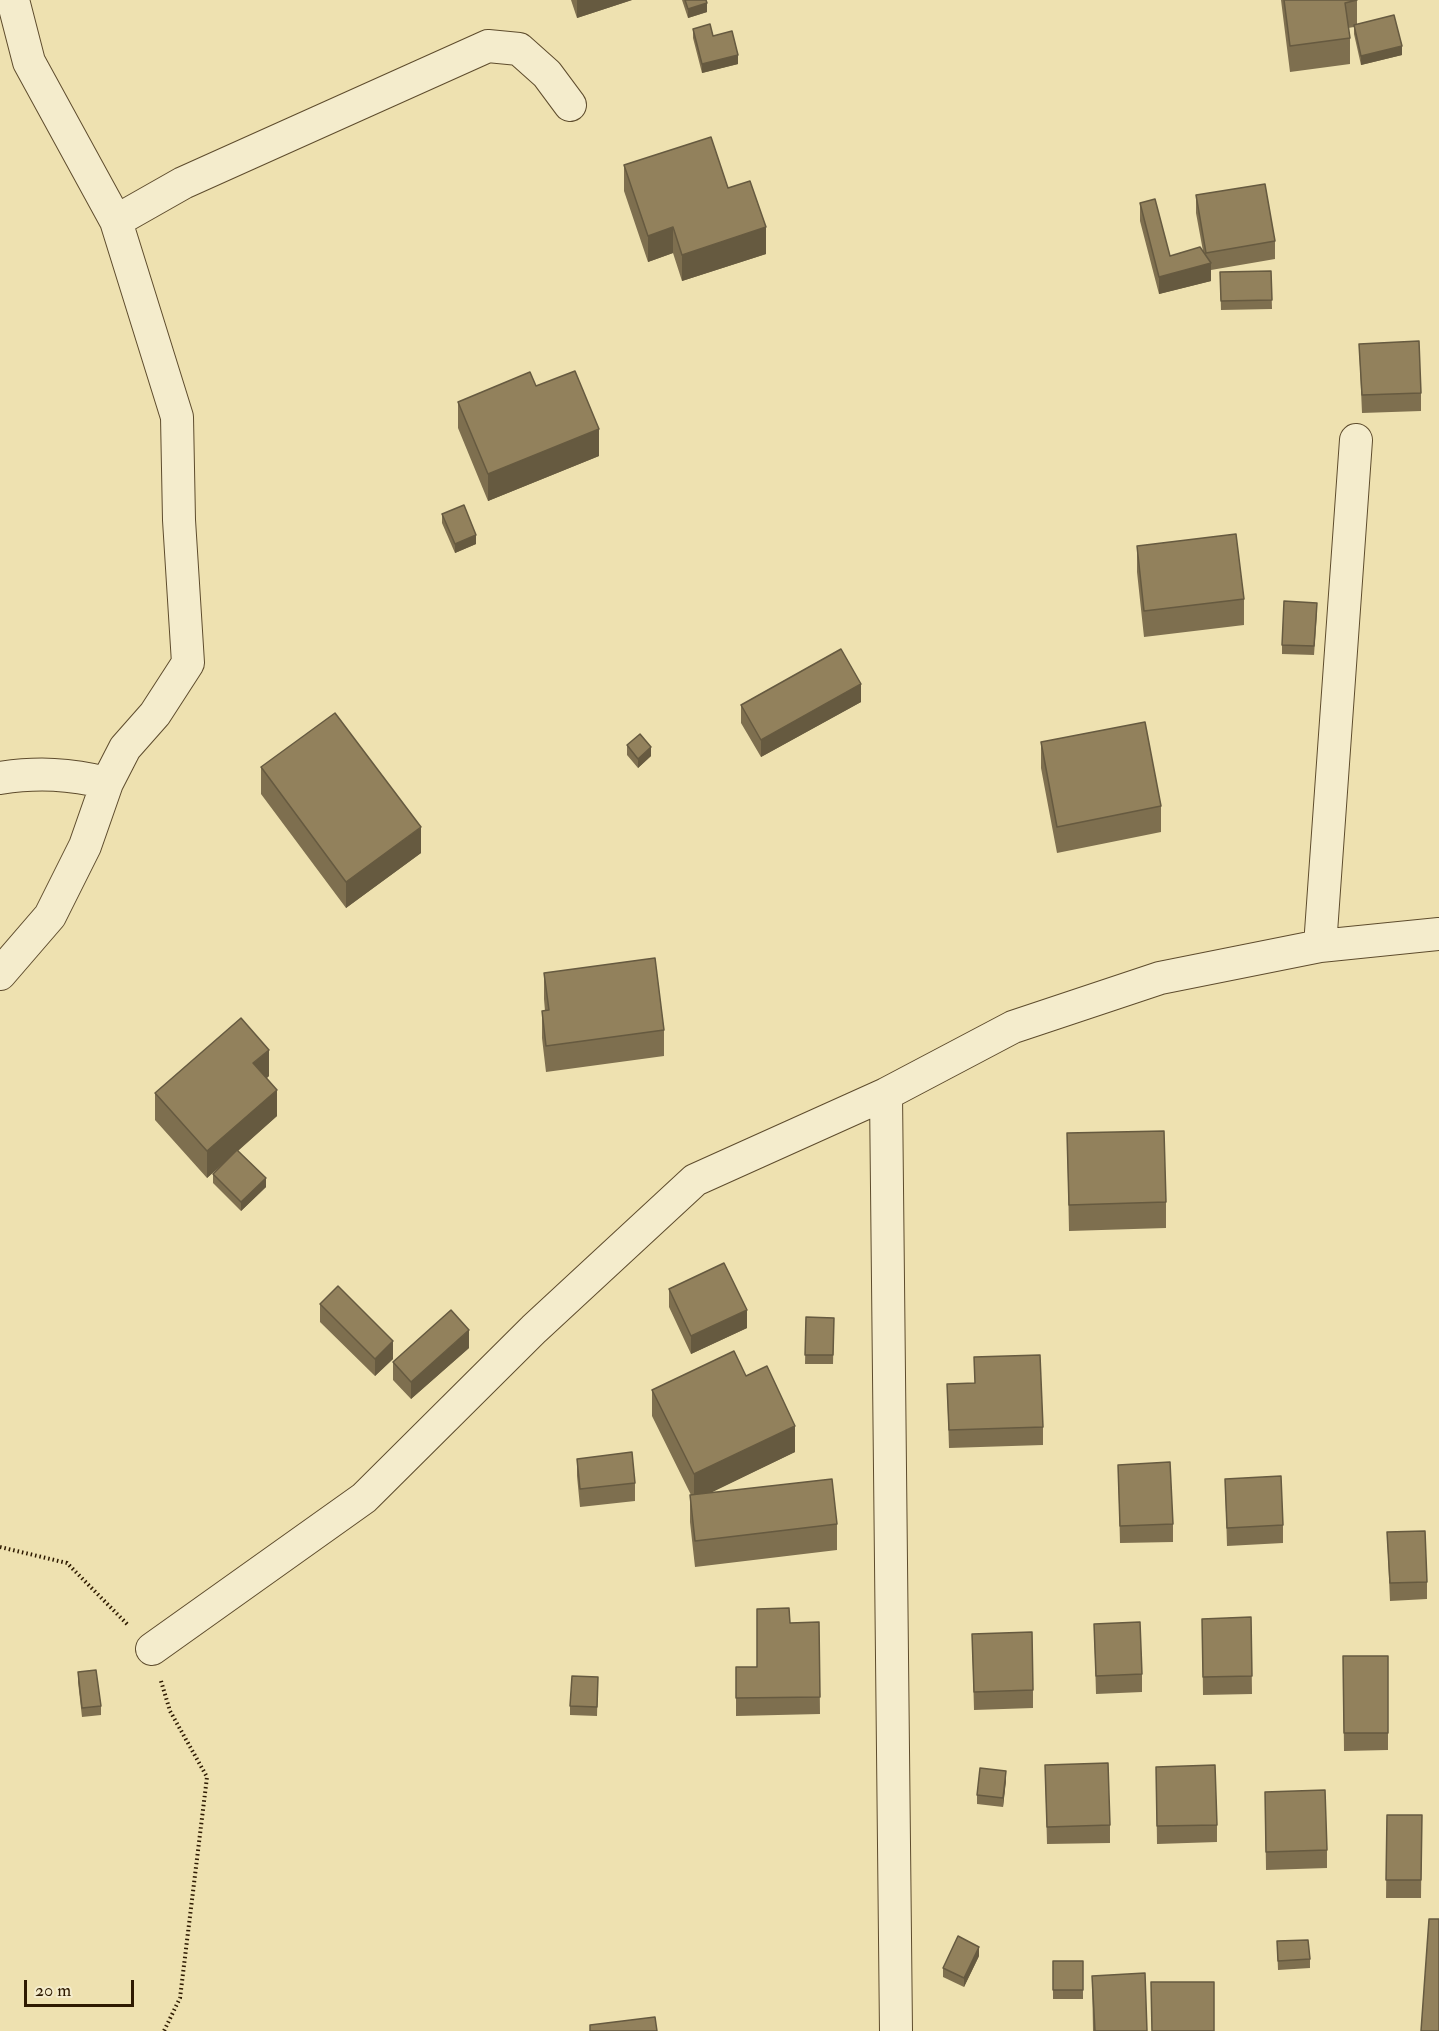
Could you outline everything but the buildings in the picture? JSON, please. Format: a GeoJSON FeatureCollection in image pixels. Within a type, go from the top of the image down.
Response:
{"type":"FeatureCollection","features":[{"type":"Feature","properties":{"kind":"street"},"geometry":{"type":"LineString","coordinates":[[0,974],[50,916],[85,846],[107,783],[125,748],[155,714],[189,663],[178,520],[177,417],[116,221],[29,62],[13,0]]}},
{"type":"Feature","properties":{"kind":"street"},"geometry":{"type":"LineString","coordinates":[[116,221],[183,183],[488,46],[519,49],[547,74],[570,105]]}},
{"type":"Feature","properties":{"kind":"street"},"geometry":{"type":"LineString","coordinates":[[1320,946],[1356,440]]}},
{"type":"Feature","properties":{"kind":"street"},"geometry":{"type":"LineString","coordinates":[[0,778],[30,773],[74,775],[107,783]]}},
{"type":"Feature","properties":{"kind":"street"},"geometry":{"type":"LineString","coordinates":[[152,1650],[364,1498],[534,1329],[695,1180],[886,1094],[1013,1027],[1160,978],[1320,946],[1439,934]]}},
{"type":"Feature","properties":{"kind":"street"},"geometry":{"type":"LineString","coordinates":[[886,1094],[896,2031]]}},
{"type":"Feature","properties":{"kind":"path"},"geometry":{"type":"LineString","coordinates":[[0,1547],[67,1563],[152,1650],[170,1711],[207,1777],[180,1998],[164,2031]]}}]}
